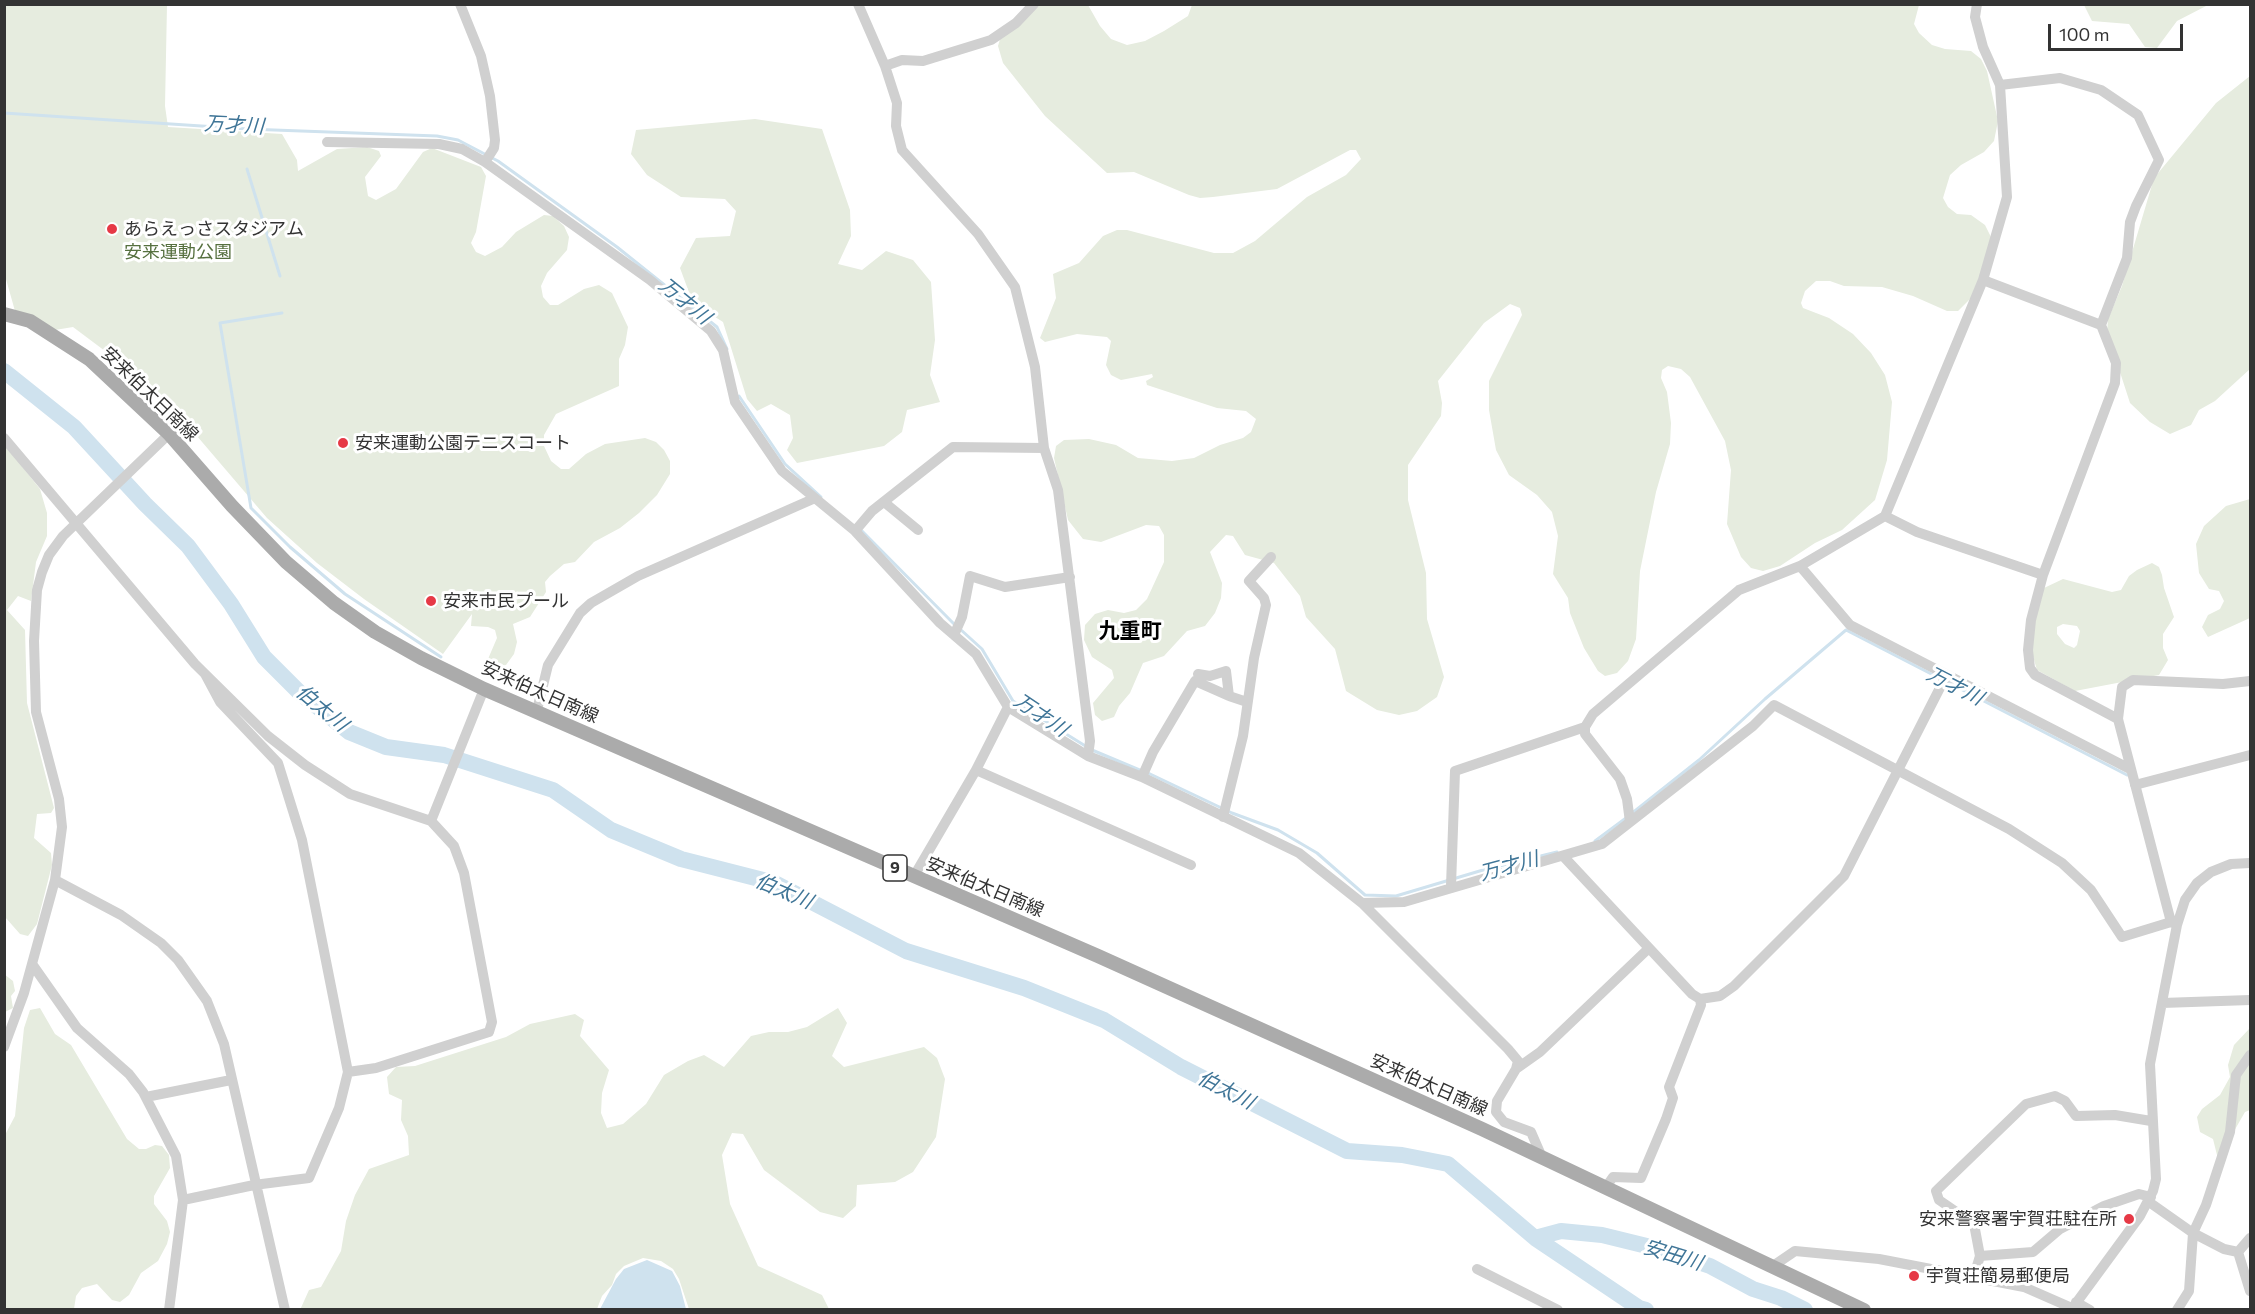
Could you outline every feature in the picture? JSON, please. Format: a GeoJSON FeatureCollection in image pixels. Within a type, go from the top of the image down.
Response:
{"type":"FeatureCollection","features":[{"type":"Feature","properties":{"kind":"main road","name":"安来伯太日南線"},"geometry":{"type":"LineString","coordinates":[[4,314],[30,321],[89,359],[170,434],[232,506],[313,586],[375,632],[482,695],[537,710],[1541,1155],[1864,1310]]}},
{"type":"Feature","properties":{"kind":"street"},"geometry":{"type":"LineString","coordinates":[[460,4],[481,56],[490,96],[495,140],[494,148],[484,162]]}},
{"type":"Feature","properties":{"kind":"street"},"geometry":{"type":"LineString","coordinates":[[858,4],[885,66],[897,103],[896,126],[902,150],[978,234],[1015,287],[1035,367],[1044,448],[1058,490],[1089,751]]}},
{"type":"Feature","properties":{"kind":"street"},"geometry":{"type":"LineString","coordinates":[[885,66],[902,60],[923,61],[991,40],[1016,22],[1034,4]]}},
{"type":"Feature","properties":{"kind":"street"},"geometry":{"type":"LineString","coordinates":[[1450,882],[1455,771],[1584,727],[1593,714],[1609,699],[1738,590],[1800,566],[1885,516],[1983,280],[2007,197],[2000,85],[1983,47],[1975,16],[1977,4]]}},
{"type":"Feature","properties":{"kind":"street"},"geometry":{"type":"LineString","coordinates":[[2000,85],[2060,78],[2101,90],[2138,116],[2159,160],[2130,222],[2127,258],[2101,325],[2116,363],[2115,383],[2043,575],[2031,620],[2028,650],[2030,670],[2040,678],[2118,719]]}},
{"type":"Feature","properties":{"kind":"street"},"geometry":{"type":"LineString","coordinates":[[327,142],[452,146],[484,162],[650,280],[711,331],[723,350],[735,402],[782,471],[813,499],[855,531],[957,630],[976,654],[1008,707],[1089,751],[1144,773],[1224,812],[1299,853],[1362,903],[1509,1049],[1518,1061],[1516,1069],[1497,1101],[1496,1112],[1504,1122],[1531,1132],[1541,1155]]}},
{"type":"Feature","properties":{"kind":"street"},"geometry":{"type":"LineString","coordinates":[[1983,280],[2101,325]]}},
{"type":"Feature","properties":{"kind":"street"},"geometry":{"type":"LineString","coordinates":[[4,1047],[32,964],[55,880],[62,827],[59,799],[36,712],[34,641],[38,590],[42,572],[49,555],[79,520],[170,434]]}},
{"type":"Feature","properties":{"kind":"street"},"geometry":{"type":"LineString","coordinates":[[4,438],[79,520],[205,674],[268,736],[305,765],[350,794],[432,818],[454,846],[464,873],[492,1022],[489,1032],[376,1068],[348,1072]]}},
{"type":"Feature","properties":{"kind":"street"},"geometry":{"type":"LineString","coordinates":[[855,531],[884,502],[953,447],[1044,448]]}},
{"type":"Feature","properties":{"kind":"street"},"geometry":{"type":"LineString","coordinates":[[537,710],[548,665],[580,613],[591,603],[638,576],[813,499]]}},
{"type":"Feature","properties":{"kind":"street"},"geometry":{"type":"LineString","coordinates":[[884,502],[918,530]]}},
{"type":"Feature","properties":{"kind":"street"},"geometry":{"type":"LineString","coordinates":[[1885,516],[1917,532],[2043,575]]}},
{"type":"Feature","properties":{"kind":"street"},"geometry":{"type":"LineString","coordinates":[[1224,812],[1243,736],[1262,616],[1266,605],[1264,598],[1249,581],[1271,557]]}},
{"type":"Feature","properties":{"kind":"street"},"geometry":{"type":"LineString","coordinates":[[1800,566],[1850,626],[1944,679],[2130,769]]}},
{"type":"Feature","properties":{"kind":"street"},"geometry":{"type":"LineString","coordinates":[[957,630],[970,576],[1005,587],[1070,577]]}},
{"type":"Feature","properties":{"kind":"street"},"geometry":{"type":"LineString","coordinates":[[1198,674],[1210,676],[1226,671],[1230,696]]}},
{"type":"Feature","properties":{"kind":"street"},"geometry":{"type":"LineString","coordinates":[[183,1200],[254,1185],[309,1178],[339,1108],[348,1072],[302,840],[278,762],[220,702],[205,674]]}},
{"type":"Feature","properties":{"kind":"street"},"geometry":{"type":"LineString","coordinates":[[1564,857],[1692,994],[1700,999],[1714,998],[1727,992],[1844,876],[1944,679]]}},
{"type":"Feature","properties":{"kind":"street"},"geometry":{"type":"LineString","coordinates":[[2174,924],[2134,785],[2118,719],[2122,687],[2133,680],[2223,684],[2250,681]]}},
{"type":"Feature","properties":{"kind":"street"},"geometry":{"type":"LineString","coordinates":[[1144,773],[1195,681],[1247,702]]}},
{"type":"Feature","properties":{"kind":"street"},"geometry":{"type":"LineString","coordinates":[[432,818],[482,695]]}},
{"type":"Feature","properties":{"kind":"street"},"geometry":{"type":"LineString","coordinates":[[1362,903],[1404,902],[1450,882],[1564,857],[1602,844],[1629,817],[1753,726],[1774,705],[2009,829],[2062,863],[2091,890],[2122,937],[2174,924]]}},
{"type":"Feature","properties":{"kind":"street"},"geometry":{"type":"LineString","coordinates":[[914,876],[976,770],[1008,707]]}},
{"type":"Feature","properties":{"kind":"street"},"geometry":{"type":"LineString","coordinates":[[1584,727],[1585,734],[1620,779],[1629,817]]}},
{"type":"Feature","properties":{"kind":"street"},"geometry":{"type":"LineString","coordinates":[[2134,785],[2250,755]]}},
{"type":"Feature","properties":{"kind":"street"},"geometry":{"type":"LineString","coordinates":[[976,770],[1191,865]]}},
{"type":"Feature","properties":{"kind":"street"},"geometry":{"type":"LineString","coordinates":[[2073,1307],[2150,1199],[2156,1179],[2151,1121],[2150,1064],[2174,924],[2197,883],[2225,865],[2250,863]]}},
{"type":"Feature","properties":{"kind":"street"},"geometry":{"type":"LineString","coordinates":[[55,880],[137,925],[178,960],[207,1001],[214,1017],[231,1080],[285,1310]]}},
{"type":"Feature","properties":{"kind":"street"},"geometry":{"type":"LineString","coordinates":[[1516,1069],[1540,1052],[1648,949]]}},
{"type":"Feature","properties":{"kind":"street"},"geometry":{"type":"LineString","coordinates":[[32,964],[77,1028],[93,1045],[129,1074],[146,1097],[176,1156],[183,1200],[169,1310]]}},
{"type":"Feature","properties":{"kind":"street"},"geometry":{"type":"LineString","coordinates":[[1606,1187],[1613,1177],[1641,1178],[1666,1119],[1672,1098],[1669,1087],[1701,1005],[1700,999]]}},
{"type":"Feature","properties":{"kind":"street"},"geometry":{"type":"LineString","coordinates":[[2162,1003],[2250,1000]]}},
{"type":"Feature","properties":{"kind":"street"},"geometry":{"type":"LineString","coordinates":[[2177,1310],[2189,1291],[2193,1233],[2206,1206],[2230,1132],[2236,1075],[2250,1055]]}},
{"type":"Feature","properties":{"kind":"street"},"geometry":{"type":"LineString","coordinates":[[146,1097],[231,1080]]}},
{"type":"Feature","properties":{"kind":"street"},"geometry":{"type":"LineString","coordinates":[[1974,1276],[1980,1256],[1974,1224],[1939,1200],[1936,1191],[2026,1104],[2055,1096],[2065,1101],[2076,1116],[2115,1115],[2151,1121]]}},
{"type":"Feature","properties":{"kind":"street"},"geometry":{"type":"LineString","coordinates":[[1980,1256],[2033,1252],[2060,1229],[2104,1206],[2139,1194],[2150,1199],[2193,1233],[2224,1249],[2238,1252]]}},
{"type":"Feature","properties":{"kind":"street"},"geometry":{"type":"LineString","coordinates":[[2238,1252],[2250,1238]]}},
{"type":"Feature","properties":{"kind":"street"},"geometry":{"type":"LineString","coordinates":[[1773,1266],[1795,1251],[1879,1259],[2024,1287],[2073,1307],[2090,1310]]}},
{"type":"Feature","properties":{"kind":"street"},"geometry":{"type":"LineString","coordinates":[[2238,1252],[2250,1291]]}},
{"type":"Feature","properties":{"kind":"street"},"geometry":{"type":"LineString","coordinates":[[1477,1269],[1558,1310]]}},
{"type":"Feature","properties":{"kind":"green space"},"geometry":{"type":"Polygon","coordinates":[[[1036,4],[1088,5],[1100,26],[1111,39],[1127,45],[1145,41],[1164,31],[1188,16],[1192,5],[1919,5],[1914,24],[1919,33],[1932,45],[1945,49],[1971,51],[1981,59],[1987,71],[1998,121],[1994,141],[1984,152],[1961,165],[1950,175],[1943,198],[1948,207],[1957,214],[1971,215],[1985,225],[1992,239],[1973,296],[1958,311],[1947,311],[1913,296],[1882,287],[1844,286],[1830,281],[1816,281],[1805,291],[1801,303],[1803,308],[1829,318],[1853,334],[1871,353],[1885,375],[1892,402],[1887,460],[1875,500],[1842,530],[1815,543],[1780,566],[1763,571],[1751,568],[1741,557],[1727,524],[1731,470],[1725,441],[1690,377],[1681,369],[1668,366],[1662,370],[1661,378],[1667,392],[1671,423],[1670,444],[1656,492],[1640,571],[1636,639],[1628,661],[1617,673],[1605,676],[1598,671],[1584,648],[1570,613],[1568,598],[1553,574],[1558,536],[1552,512],[1537,495],[1509,475],[1496,450],[1489,410],[1489,381],[1522,315],[1520,308],[1510,304],[1484,323],[1438,381],[1442,403],[1441,416],[1408,465],[1408,500],[1426,573],[1427,619],[1444,677],[1437,697],[1417,711],[1399,715],[1377,710],[1346,691],[1335,649],[1306,617],[1300,596],[1274,563],[1245,555],[1233,536],[1226,535],[1210,552],[1222,583],[1221,598],[1215,613],[1205,626],[1187,631],[1164,656],[1143,663],[1130,693],[1119,706],[1114,717],[1102,721],[1095,715],[1093,703],[1114,678],[1112,670],[1092,657],[1084,640],[1085,625],[1095,614],[1108,610],[1124,613],[1136,610],[1147,599],[1164,562],[1164,535],[1159,526],[1146,525],[1101,542],[1083,539],[1068,520],[1054,458],[1056,446],[1064,440],[1089,439],[1116,445],[1138,458],[1172,461],[1194,458],[1220,445],[1243,438],[1251,432],[1256,419],[1246,411],[1217,408],[1147,385],[1146,381],[1153,377],[1152,374],[1121,380],[1111,375],[1106,365],[1111,341],[1107,337],[1077,334],[1045,342],[1040,338],[1056,298],[1053,274],[1079,263],[1103,236],[1117,230],[1127,230],[1214,253],[1233,253],[1255,241],[1307,197],[1346,175],[1361,159],[1356,150],[1350,150],[1277,189],[1200,198],[1134,172],[1107,173],[1045,116],[1003,63],[998,46],[1001,36],[1036,4]]]}},
{"type":"Feature","properties":{"kind":"green space","name":"安来運動公園"},"geometry":{"type":"Polygon","coordinates":[[[4,5],[167,5],[165,106],[168,127],[282,134],[297,160],[298,171],[337,149],[367,147],[379,151],[381,156],[365,177],[368,196],[376,200],[396,189],[423,152],[432,148],[481,167],[486,176],[476,232],[471,243],[476,252],[485,256],[502,247],[516,232],[544,215],[553,216],[564,226],[569,237],[567,250],[547,273],[541,286],[543,297],[550,305],[558,305],[584,289],[599,285],[612,293],[628,327],[625,345],[619,359],[619,386],[556,414],[544,435],[544,446],[551,461],[561,469],[569,469],[586,454],[605,444],[645,438],[656,442],[664,450],[670,461],[670,474],[657,495],[639,513],[620,528],[594,542],[575,562],[564,564],[550,576],[545,582],[546,592],[530,617],[513,624],[517,642],[514,654],[506,665],[496,668],[489,665],[488,659],[497,638],[495,630],[488,627],[471,626],[472,614],[443,654],[364,599],[317,563],[267,518],[179,415],[117,360],[73,327],[55,330],[15,311],[4,272],[4,5]]]}},
{"type":"Feature","properties":{"kind":"green space"},"geometry":{"type":"Polygon","coordinates":[[[2084,5],[2208,5],[2177,21],[2157,48],[2145,47],[2129,24],[2092,21],[2084,5]]]}},
{"type":"Feature","properties":{"kind":"green space"},"geometry":{"type":"Polygon","coordinates":[[[2250,76],[2250,369],[2215,401],[2199,410],[2191,425],[2170,434],[2150,422],[2130,403],[2107,332],[2108,319],[2122,286],[2154,178],[2216,103],[2250,76]]]}},
{"type":"Feature","properties":{"kind":"green space"},"geometry":{"type":"Polygon","coordinates":[[[755,119],[822,129],[850,210],[851,236],[838,264],[862,270],[886,251],[913,260],[931,282],[935,340],[930,375],[940,402],[907,410],[902,432],[884,446],[797,463],[787,450],[793,438],[790,415],[771,404],[757,411],[747,399],[723,322],[693,303],[680,268],[696,238],[730,236],[736,211],[725,199],[681,197],[647,175],[631,154],[636,130],[755,119]]]}},
{"type":"Feature","properties":{"kind":"green space"},"geometry":{"type":"Polygon","coordinates":[[[5,445],[40,489],[47,513],[47,536],[36,562],[31,601],[18,596],[7,610],[25,630],[27,703],[54,808],[51,813],[37,814],[34,838],[51,853],[52,865],[37,924],[28,936],[20,934],[5,917],[5,445]]]}},
{"type":"Feature","properties":{"kind":"green space"},"geometry":{"type":"Polygon","coordinates":[[[2250,499],[2250,618],[2208,637],[2202,627],[2208,615],[2220,609],[2224,601],[2219,591],[2209,589],[2199,573],[2196,544],[2204,526],[2226,506],[2250,499]]]}},
{"type":"Feature","properties":{"kind":"green space"},"geometry":{"type":"Polygon","coordinates":[[[2152,563],[2159,567],[2174,617],[2163,634],[2163,648],[2168,660],[2159,675],[2075,691],[2037,670],[2032,653],[2034,624],[2044,588],[2063,579],[2112,592],[2121,590],[2129,576],[2152,563]],[[2063,624],[2057,627],[2057,634],[2065,644],[2074,648],[2077,645],[2080,631],[2077,626],[2063,624]]]}},
{"type":"Feature","properties":{"kind":"green space"},"geometry":{"type":"Polygon","coordinates":[[[4,974],[13,981],[15,991],[11,996],[13,1008],[5,1012],[4,974]]]}},
{"type":"Feature","properties":{"kind":"green space"},"geometry":{"type":"Polygon","coordinates":[[[40,1008],[55,1034],[71,1045],[127,1139],[139,1149],[155,1145],[162,1146],[169,1155],[170,1168],[154,1196],[154,1204],[167,1221],[170,1232],[167,1244],[158,1261],[141,1273],[129,1295],[120,1302],[112,1300],[97,1284],[82,1288],[76,1296],[74,1309],[5,1309],[5,1135],[15,1116],[24,1028],[30,1010],[40,1008]]]}},
{"type":"Feature","properties":{"kind":"green space"},"geometry":{"type":"Polygon","coordinates":[[[838,1008],[847,1023],[832,1056],[844,1067],[924,1047],[937,1058],[945,1079],[936,1137],[913,1172],[895,1182],[857,1185],[856,1206],[843,1218],[820,1212],[764,1170],[743,1134],[732,1133],[722,1155],[730,1204],[758,1266],[822,1295],[829,1309],[689,1309],[679,1279],[673,1269],[661,1261],[643,1258],[624,1266],[616,1274],[612,1285],[602,1296],[597,1309],[300,1310],[309,1290],[321,1287],[341,1251],[346,1221],[355,1195],[369,1169],[409,1155],[408,1136],[401,1120],[402,1100],[389,1094],[387,1077],[396,1067],[415,1066],[506,1037],[530,1024],[575,1014],[584,1020],[580,1036],[609,1070],[602,1093],[601,1113],[607,1128],[623,1124],[646,1104],[664,1075],[688,1061],[704,1055],[724,1067],[751,1036],[769,1032],[788,1032],[807,1027],[838,1008]]]}},
{"type":"Feature","properties":{"kind":"green space"},"geometry":{"type":"Polygon","coordinates":[[[2250,1028],[2250,1110],[2245,1112],[2218,1159],[2213,1139],[2200,1132],[2197,1117],[2202,1109],[2220,1095],[2230,1077],[2228,1065],[2234,1045],[2250,1028]]]}},
{"type":"Feature","properties":{"kind":"water"},"geometry":{"type":"Polygon","coordinates":[[[647,1260],[672,1271],[680,1286],[686,1309],[600,1309],[624,1269],[647,1260]]]}},
{"type":"Feature","properties":{"kind":"waterway","name":"万才川"},"geometry":{"type":"LineString","coordinates":[[4,113],[247,129],[437,136],[458,140],[498,161],[617,247],[717,327],[727,349]]}},
{"type":"Feature","properties":{"kind":"waterway"},"geometry":{"type":"LineString","coordinates":[[247,169],[280,276]]}},
{"type":"Feature","properties":{"kind":"waterway"},"geometry":{"type":"LineString","coordinates":[[282,313],[220,323],[251,508],[290,547],[345,594],[441,657]]}},
{"type":"Feature","properties":{"kind":"waterway","name":"伯太川"},"geometry":{"type":"LineString","coordinates":[[4,371],[74,427],[145,504],[188,546],[231,604],[264,657],[300,693],[349,732],[386,747],[444,755],[553,790],[611,830],[681,859],[775,883],[906,951],[1024,988],[1104,1020],[1181,1067],[1347,1151],[1402,1155],[1448,1164],[1535,1238],[1639,1308],[1646,1310]]}},
{"type":"Feature","properties":{"kind":"waterway","name":"万才川"},"geometry":{"type":"LineString","coordinates":[[739,396],[785,464],[821,497]]}},
{"type":"Feature","properties":{"kind":"waterway","name":"万才川"},"geometry":{"type":"LineString","coordinates":[[861,530],[955,625]]}},
{"type":"Feature","properties":{"kind":"waterway","name":"万才川"},"geometry":{"type":"LineString","coordinates":[[960,629],[982,649],[1013,701],[1087,747]]}},
{"type":"Feature","properties":{"kind":"waterway","name":"万才川"},"geometry":{"type":"LineString","coordinates":[[1631,814],[1699,760],[1765,699],[1846,630],[1941,679]]}},
{"type":"Feature","properties":{"kind":"waterway","name":"万才川"},"geometry":{"type":"LineString","coordinates":[[1947,682],[2127,775]]}},
{"type":"Feature","properties":{"kind":"waterway","name":"万才川"},"geometry":{"type":"LineString","coordinates":[[1092,750],[1142,771]]}},
{"type":"Feature","properties":{"kind":"waterway","name":"万才川"},"geometry":{"type":"LineString","coordinates":[[1148,773],[1232,813],[1278,830],[1317,853],[1365,895],[1396,896],[1483,870],[1557,852]]}},
{"type":"Feature","properties":{"kind":"waterway","name":"万才川"},"geometry":{"type":"LineString","coordinates":[[1595,841],[1626,818]]}},
{"type":"Feature","properties":{"kind":"waterway","name":"安田川"},"geometry":{"type":"LineString","coordinates":[[1535,1238],[1561,1231],[1602,1235],[1659,1249],[1710,1266],[1753,1289],[1781,1298],[1805,1310]]}},
{"type":"Feature","properties":{"kind":"place","name":"あらえっさスタジアム"},"geometry":{"type":"Point","coordinates":[112,229]}},
{"type":"Feature","properties":{"kind":"place","name":"安来運動公園テニスコート"},"geometry":{"type":"Point","coordinates":[343,443]}},
{"type":"Feature","properties":{"kind":"place","name":"安来市民プール"},"geometry":{"type":"Point","coordinates":[431,601]}},
{"type":"Feature","properties":{"kind":"place","name":"安来警察署宇賀荘駐在所"},"geometry":{"type":"Point","coordinates":[2129,1219]}},
{"type":"Feature","properties":{"kind":"place","name":"宇賀荘簡易郵便局"},"geometry":{"type":"Point","coordinates":[1914,1276]}},
{"type":"Feature","properties":{"kind":"district","name":"九重町"},"geometry":{"type":"Point","coordinates":[1130,631]}}]}
